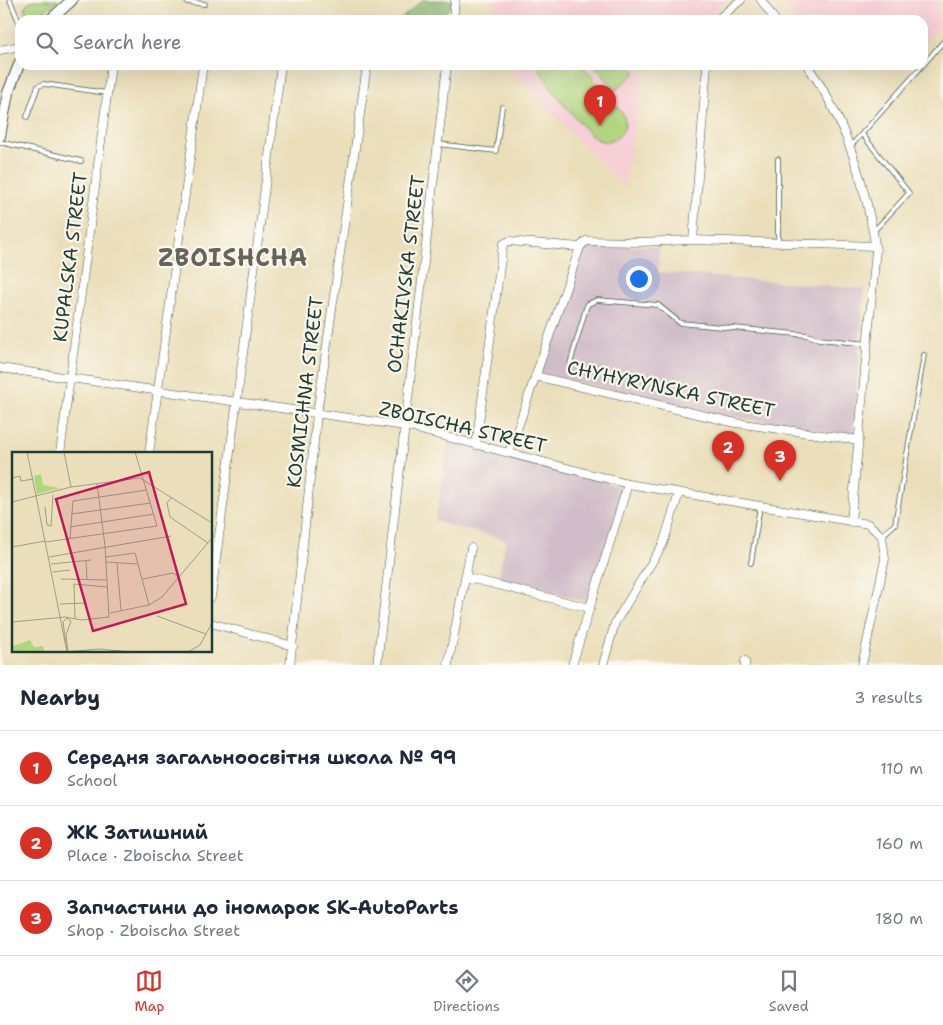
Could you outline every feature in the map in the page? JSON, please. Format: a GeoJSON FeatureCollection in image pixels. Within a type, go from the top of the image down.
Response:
{"type":"FeatureCollection","features":[{"type":"Feature","properties":{"kind":"main road"},"geometry":{"type":"LineString","coordinates":[[56,15],[72,0]]}},
{"type":"Feature","properties":{"kind":"main road"},"geometry":{"type":"LineString","coordinates":[[0,136],[8,93],[17,70]]}},
{"type":"Feature","properties":{"kind":"street"},"geometry":{"type":"LineString","coordinates":[[454,15],[455,0]]}},
{"type":"Feature","properties":{"kind":"street"},"geometry":{"type":"LineString","coordinates":[[723,15],[741,0]]}},
{"type":"Feature","properties":{"kind":"street"},"geometry":{"type":"LineString","coordinates":[[761,0],[772,15]]}},
{"type":"Feature","properties":{"kind":"street"},"geometry":{"type":"LineString","coordinates":[[0,50],[15,47]]}},
{"type":"Feature","properties":{"kind":"street","name":"KUPALSKA STREET"},"geometry":{"type":"LineString","coordinates":[[60,452],[110,70]]}},
{"type":"Feature","properties":{"kind":"street"},"geometry":{"type":"LineString","coordinates":[[150,452],[202,70]]}},
{"type":"Feature","properties":{"kind":"street"},"geometry":{"type":"LineString","coordinates":[[212,589],[279,70]]}},
{"type":"Feature","properties":{"kind":"street","name":"KOSMICHNA STREET"},"geometry":{"type":"LineString","coordinates":[[290,665],[317,414],[366,70]]}},
{"type":"Feature","properties":{"kind":"street","name":"OCHAKIVSKA STREET"},"geometry":{"type":"LineString","coordinates":[[377,665],[447,70]]}},
{"type":"Feature","properties":{"kind":"street"},"geometry":{"type":"LineString","coordinates":[[693,240],[707,70]]}},
{"type":"Feature","properties":{"kind":"street"},"geometry":{"type":"LineString","coordinates":[[810,70],[835,113],[850,147],[873,232],[875,270],[851,522]]}},
{"type":"Feature","properties":{"kind":"street"},"geometry":{"type":"LineString","coordinates":[[509,453],[580,247],[586,241],[693,240],[874,246]]}},
{"type":"Feature","properties":{"kind":"street"},"geometry":{"type":"LineString","coordinates":[[476,445],[503,244],[509,241],[580,247]]}},
{"type":"Feature","properties":{"kind":"street","name":"ZBOISCHA STREET"},"geometry":{"type":"LineString","coordinates":[[0,368],[159,389],[405,426],[628,484],[868,524],[882,536]]}},
{"type":"Feature","properties":{"kind":"street","name":"CHYHYRYNSKA STREET"},"geometry":{"type":"LineString","coordinates":[[536,376],[736,423],[859,440]]}},
{"type":"Feature","properties":{"kind":"street"},"geometry":{"type":"LineString","coordinates":[[572,665],[628,484]]}},
{"type":"Feature","properties":{"kind":"street"},"geometry":{"type":"LineString","coordinates":[[603,665],[615,623],[663,544],[679,493]]}},
{"type":"Feature","properties":{"kind":"street"},"geometry":{"type":"LineString","coordinates":[[862,665],[885,559],[882,536]]}},
{"type":"Feature","properties":{"kind":"street"},"geometry":{"type":"LineString","coordinates":[[448,665],[471,548]]}},
{"type":"Feature","properties":{"kind":"street"},"geometry":{"type":"LineString","coordinates":[[465,577],[590,608]]}},
{"type":"Feature","properties":{"kind":"street"},"geometry":{"type":"LineString","coordinates":[[212,623],[293,646]]}},
{"type":"Feature","properties":{"kind":"lane"},"geometry":{"type":"LineString","coordinates":[[10,0],[16,15]]}},
{"type":"Feature","properties":{"kind":"lane"},"geometry":{"type":"LineString","coordinates":[[187,0],[187,2],[205,4]]}},
{"type":"Feature","properties":{"kind":"lane"},"geometry":{"type":"LineString","coordinates":[[928,59],[943,42]]}},
{"type":"Feature","properties":{"kind":"lane"},"geometry":{"type":"LineString","coordinates":[[850,147],[919,70]]}},
{"type":"Feature","properties":{"kind":"lane"},"geometry":{"type":"LineString","coordinates":[[27,117],[38,86],[44,84],[107,93]]}},
{"type":"Feature","properties":{"kind":"lane"},"geometry":{"type":"LineString","coordinates":[[438,144],[496,151],[502,107]]}},
{"type":"Feature","properties":{"kind":"lane"},"geometry":{"type":"LineString","coordinates":[[862,134],[909,193],[873,232]]}},
{"type":"Feature","properties":{"kind":"lane"},"geometry":{"type":"LineString","coordinates":[[0,142],[81,161]]}},
{"type":"Feature","properties":{"kind":"lane"},"geometry":{"type":"LineString","coordinates":[[778,159],[778,243]]}},
{"type":"Feature","properties":{"kind":"lane"},"geometry":{"type":"LineString","coordinates":[[570,364],[586,308],[588,304],[597,300],[658,305],[675,321],[680,322],[807,335],[818,339],[868,344]]}},
{"type":"Feature","properties":{"kind":"lane"},"geometry":{"type":"LineString","coordinates":[[882,536],[895,524],[924,355]]}},
{"type":"Feature","properties":{"kind":"lane"},"geometry":{"type":"LineString","coordinates":[[751,563],[760,506]]}},
{"type":"Feature","properties":{"kind":"shaded area"},"geometry":{"type":"Polygon","coordinates":[[[489,0],[728,0],[714,15],[501,15],[489,0]]]}},
{"type":"Feature","properties":{"kind":"shaded area"},"geometry":{"type":"Polygon","coordinates":[[[782,0],[937,0],[941,25],[928,38],[928,15],[792,15],[782,0]]]}},
{"type":"Feature","properties":{"kind":"shaded area"},"geometry":{"type":"Polygon","coordinates":[[[510,70],[644,70],[624,188],[510,70]]]}},
{"type":"Feature","properties":{"kind":"shaded area"},"geometry":{"type":"Polygon","coordinates":[[[585,246],[659,246],[658,272],[864,289],[853,435],[716,414],[541,373],[585,246]]]}},
{"type":"Feature","properties":{"kind":"shaded area"},"geometry":{"type":"Polygon","coordinates":[[[449,443],[553,468],[625,488],[590,602],[498,579],[506,540],[435,521],[449,443]]]}},
{"type":"Feature","properties":{"kind":"green space"},"geometry":{"type":"Polygon","coordinates":[[[33,0],[58,0],[39,15],[27,15],[26,5],[33,0]]]}},
{"type":"Feature","properties":{"kind":"green space"},"geometry":{"type":"Polygon","coordinates":[[[422,0],[452,0],[452,5],[444,14],[406,15],[422,0]]]}},
{"type":"Feature","properties":{"kind":"green space"},"geometry":{"type":"Polygon","coordinates":[[[540,70],[586,70],[623,114],[625,122],[622,133],[612,141],[605,142],[595,138],[554,92],[540,70]]]}},
{"type":"Feature","properties":{"kind":"green space"},"geometry":{"type":"Polygon","coordinates":[[[598,70],[634,70],[636,72],[616,90],[598,70]]]}},
{"type":"Feature","properties":{"kind":"place","name":"Середня загальноосвітня школа № 99"},"geometry":{"type":"Point","coordinates":[600,126]}},
{"type":"Feature","properties":{"kind":"place","name":"ЖК Затишний"},"geometry":{"type":"Point","coordinates":[728,472]}},
{"type":"Feature","properties":{"kind":"place","name":"Запчастини до іномарок SK-AutoParts"},"geometry":{"type":"Point","coordinates":[780,481]}},
{"type":"Feature","properties":{"kind":"district","name":"ZBOISHCHA"},"geometry":{"type":"Point","coordinates":[233,258]}}]}
